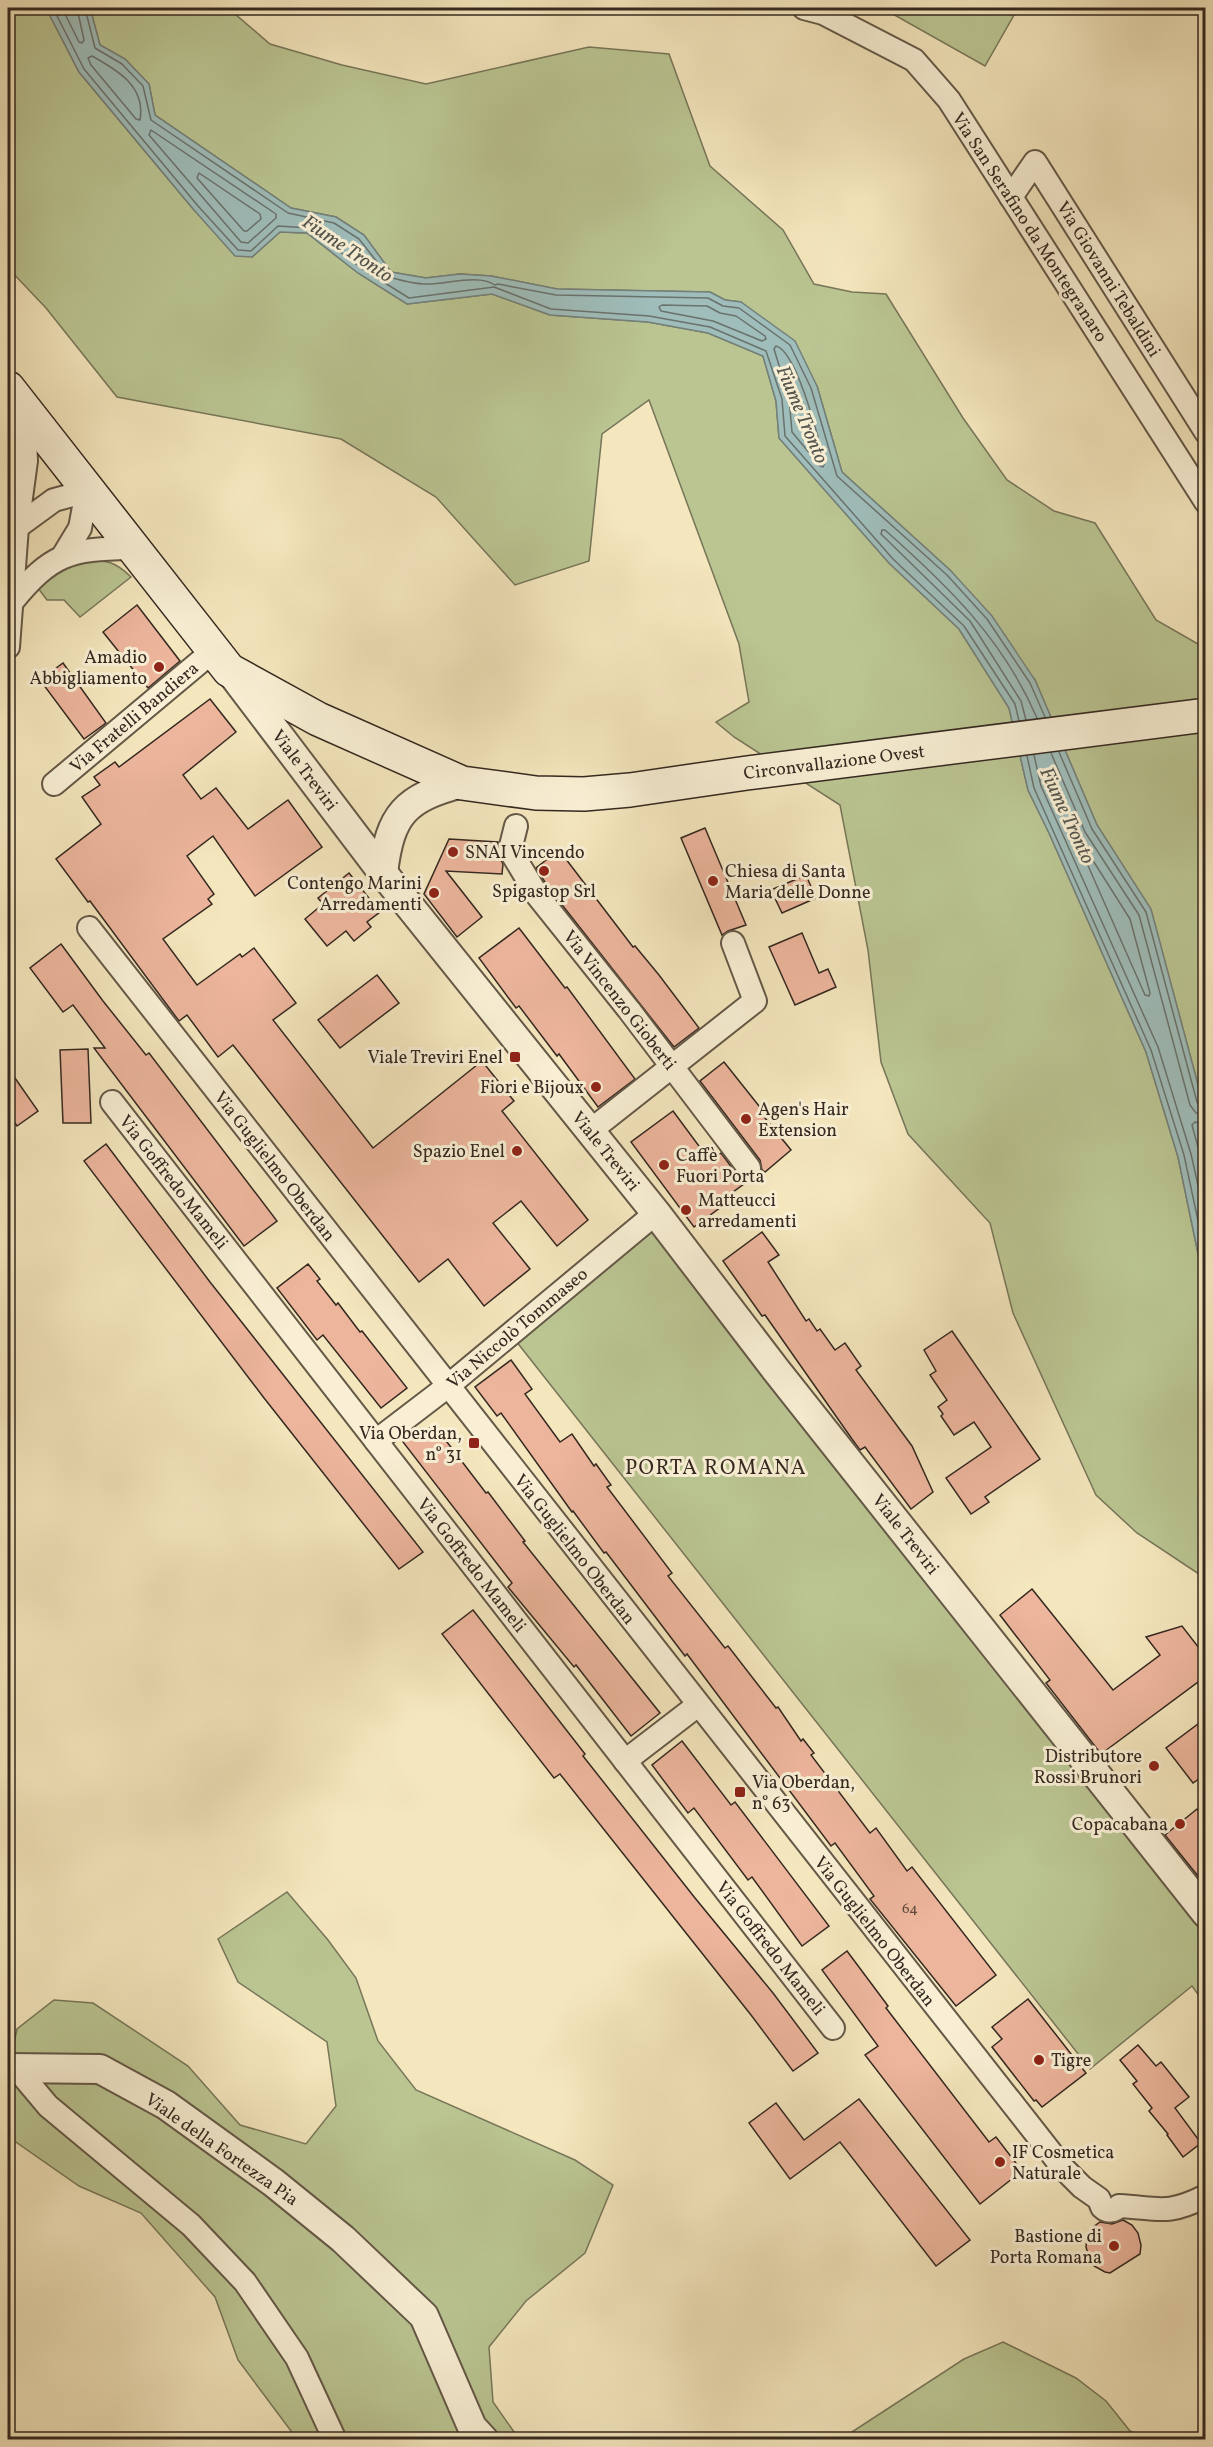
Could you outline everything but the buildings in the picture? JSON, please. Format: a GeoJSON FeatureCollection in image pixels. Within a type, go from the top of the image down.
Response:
{"type":"FeatureCollection","features":[{"type":"Feature","properties":{"kind":"main road","name":"Viale Treviri"},"geometry":{"type":"LineString","coordinates":[[16,399],[221,660]]}},
{"type":"Feature","properties":{"kind":"main road","name":"Circonvallazione Ovest"},"geometry":{"type":"LineString","coordinates":[[221,660],[318,719],[462,783],[536,793],[584,794],[671,785],[747,773],[1206,715]]}},
{"type":"Feature","properties":{"kind":"street","name":"Via San Serafino da Montegranaro"},"geometry":{"type":"LineString","coordinates":[[804,8],[823,13],[914,60],[949,100],[1206,502]]}},
{"type":"Feature","properties":{"kind":"street","name":"Via Giovanni Tebaldini"},"geometry":{"type":"LineString","coordinates":[[1011,197],[1035,162],[1206,432]]}},
{"type":"Feature","properties":{"kind":"street"},"geometry":{"type":"LineString","coordinates":[[8,647],[17,526],[26,461],[16,399]]}},
{"type":"Feature","properties":{"kind":"street"},"geometry":{"type":"LineString","coordinates":[[17,526],[54,500],[87,491],[80,528],[63,556]]}},
{"type":"Feature","properties":{"kind":"street"},"geometry":{"type":"LineString","coordinates":[[11,603],[34,575],[63,556],[91,548],[131,548]]}},
{"type":"Feature","properties":{"kind":"street","name":"Via Fratelli Bandiera"},"geometry":{"type":"LineString","coordinates":[[54,784],[221,660]]}},
{"type":"Feature","properties":{"kind":"street","name":"Viale Treviri"},"geometry":{"type":"LineString","coordinates":[[221,660],[383,873],[656,1213],[783,1379],[1206,1913]]}},
{"type":"Feature","properties":{"kind":"street","name":"Circonvallazione Ovest"},"geometry":{"type":"LineString","coordinates":[[383,873],[388,842],[403,811],[418,798],[462,783]]}},
{"type":"Feature","properties":{"kind":"street","name":"Via Vincenzo Gioberti"},"geometry":{"type":"LineString","coordinates":[[516,826],[510,850],[537,895],[749,1168]]}},
{"type":"Feature","properties":{"kind":"street","name":"Via Guglielmo Oberdan"},"geometry":{"type":"LineString","coordinates":[[89,928],[1063,2168],[1082,2187],[1118,2202],[1157,2211],[1177,2209],[1206,2196]]}},
{"type":"Feature","properties":{"kind":"street"},"geometry":{"type":"LineString","coordinates":[[590,1131],[756,1000],[733,943]]}},
{"type":"Feature","properties":{"kind":"street","name":"Via Goffredo Mameli"},"geometry":{"type":"LineString","coordinates":[[112,1102],[833,2028]]}},
{"type":"Feature","properties":{"kind":"street","name":"Via Niccolò Tommaseo"},"geometry":{"type":"LineString","coordinates":[[376,1441],[448,1386],[656,1213]]}},
{"type":"Feature","properties":{"kind":"street"},"geometry":{"type":"LineString","coordinates":[[626,1761],[698,1705]]}},
{"type":"Feature","properties":{"kind":"street","name":"Viale della Fortezza Pia"},"geometry":{"type":"LineString","coordinates":[[12,2068],[48,2106],[191,2225],[245,2282],[297,2358],[335,2439]]}},
{"type":"Feature","properties":{"kind":"street","name":"Viale della Fortezza Pia"},"geometry":{"type":"LineString","coordinates":[[12,2068],[100,2069],[166,2105],[274,2183],[343,2239],[424,2316],[472,2427],[484,2439]]}},
{"type":"Feature","properties":{"kind":"green space"},"geometry":{"type":"Polygon","coordinates":[[[8,8],[46,8],[79,72],[194,210],[252,257],[280,232],[307,233],[358,273],[407,304],[492,294],[550,315],[648,322],[708,333],[763,356],[776,401],[779,438],[889,563],[959,629],[1009,708],[1028,790],[1146,1052],[1178,1157],[1205,1287],[1205,1578],[1137,1533],[1096,1495],[1013,1313],[990,1223],[908,1134],[881,1062],[868,950],[840,805],[734,737],[716,722],[749,702],[739,644],[649,400],[602,434],[589,561],[515,585],[436,497],[341,439],[117,397],[46,308],[8,268],[8,8]]]}},
{"type":"Feature","properties":{"kind":"green space"},"geometry":{"type":"Polygon","coordinates":[[[90,8],[228,8],[270,44],[342,65],[426,84],[589,47],[669,54],[710,166],[783,230],[814,284],[852,292],[886,294],[963,418],[1007,480],[1054,511],[1095,523],[1156,620],[1205,648],[1205,1111],[1151,910],[1097,825],[1035,680],[951,571],[842,472],[817,386],[741,302],[725,300],[710,292],[557,289],[491,276],[460,274],[426,278],[391,272],[364,235],[336,217],[291,208],[155,115],[149,84],[125,59],[100,45],[90,8]]]}},
{"type":"Feature","properties":{"kind":"green space"},"geometry":{"type":"Polygon","coordinates":[[[882,8],[1018,8],[985,66],[882,8]]]}},
{"type":"Feature","properties":{"kind":"green space"},"geometry":{"type":"Polygon","coordinates":[[[83,560],[110,562],[131,577],[80,617],[64,600],[47,600],[38,588],[53,574],[83,560]]]}},
{"type":"Feature","properties":{"kind":"green space"},"geometry":{"type":"Polygon","coordinates":[[[652,1225],[1205,1936],[1205,2004],[1192,1986],[1090,2069],[516,1341],[652,1225]]]}},
{"type":"Feature","properties":{"kind":"green space"},"geometry":{"type":"Polygon","coordinates":[[[287,1892],[328,1940],[356,1978],[378,2041],[416,2090],[575,2160],[613,2185],[585,2253],[526,2301],[489,2347],[493,2402],[519,2439],[297,2439],[238,2360],[215,2297],[141,2213],[79,2186],[13,2140],[8,2132],[8,2072],[17,2029],[54,2000],[93,2003],[188,2066],[240,2125],[306,2144],[336,2106],[327,2042],[238,1982],[218,1939],[287,1892]]]}},
{"type":"Feature","properties":{"kind":"green space"},"geometry":{"type":"Polygon","coordinates":[[[1003,2342],[1076,2378],[1106,2401],[1130,2431],[1151,2439],[841,2439],[964,2359],[1003,2342]]]}},
{"type":"Feature","properties":{"kind":"water","name":"Fiume Tronto"},"geometry":{"type":"Polygon","coordinates":[[[46,8],[90,8],[100,45],[125,59],[149,84],[155,115],[291,208],[336,217],[364,235],[391,272],[426,278],[460,274],[491,276],[557,289],[710,292],[725,300],[741,302],[795,341],[817,386],[842,472],[951,571],[992,616],[1035,680],[1097,825],[1151,909],[1205,1111],[1205,1287],[1178,1157],[1146,1052],[1028,790],[1009,708],[959,629],[889,563],[779,438],[776,401],[763,356],[708,333],[648,322],[550,315],[492,294],[407,304],[358,273],[307,233],[280,232],[252,257],[235,256],[79,72],[46,8]]]}},
{"type":"Feature","properties":{"kind":"place","name":"Amadio Abbigliamento"},"geometry":{"type":"Point","coordinates":[159,667]}},
{"type":"Feature","properties":{"kind":"place","name":"SNAI Vincendo"},"geometry":{"type":"Point","coordinates":[453,852]}},
{"type":"Feature","properties":{"kind":"place","name":"Spigastop Srl"},"geometry":{"type":"Point","coordinates":[544,871]}},
{"type":"Feature","properties":{"kind":"place","name":"Chiesa di Santa Maria delle Donne"},"geometry":{"type":"Point","coordinates":[713,881]}},
{"type":"Feature","properties":{"kind":"place","name":"Contengo Marini Arredamenti"},"geometry":{"type":"Point","coordinates":[434,893]}},
{"type":"Feature","properties":{"kind":"place","name":"Viale Treviri Enel"},"geometry":{"type":"Point","coordinates":[515,1057]}},
{"type":"Feature","properties":{"kind":"place","name":"Fiori e Bijoux"},"geometry":{"type":"Point","coordinates":[596,1087]}},
{"type":"Feature","properties":{"kind":"place","name":"Agen's Hair Extension"},"geometry":{"type":"Point","coordinates":[746,1119]}},
{"type":"Feature","properties":{"kind":"place","name":"Spazio Enel"},"geometry":{"type":"Point","coordinates":[517,1151]}},
{"type":"Feature","properties":{"kind":"place","name":"Caffè Fuori Porta"},"geometry":{"type":"Point","coordinates":[664,1165]}},
{"type":"Feature","properties":{"kind":"place","name":"Matteucci arredamenti"},"geometry":{"type":"Point","coordinates":[686,1210]}},
{"type":"Feature","properties":{"kind":"place","name":"Via Oberdan, n° 31"},"geometry":{"type":"Point","coordinates":[474,1443]}},
{"type":"Feature","properties":{"kind":"place","name":"Distributore Rossi Brunori"},"geometry":{"type":"Point","coordinates":[1154,1766]}},
{"type":"Feature","properties":{"kind":"place","name":"Via Oberdan, n° 63"},"geometry":{"type":"Point","coordinates":[740,1792]}},
{"type":"Feature","properties":{"kind":"place","name":"Copacabana"},"geometry":{"type":"Point","coordinates":[1180,1824]}},
{"type":"Feature","properties":{"kind":"place","name":"Tigre"},"geometry":{"type":"Point","coordinates":[1039,2060]}},
{"type":"Feature","properties":{"kind":"place","name":"IF Cosmetica Naturale"},"geometry":{"type":"Point","coordinates":[1000,2162]}},
{"type":"Feature","properties":{"kind":"place","name":"Bastione di Porta Romana"},"geometry":{"type":"Point","coordinates":[1114,2246]}},
{"type":"Feature","properties":{"kind":"district","name":"PORTA ROMANA"},"geometry":{"type":"Point","coordinates":[716,1467]}}]}
